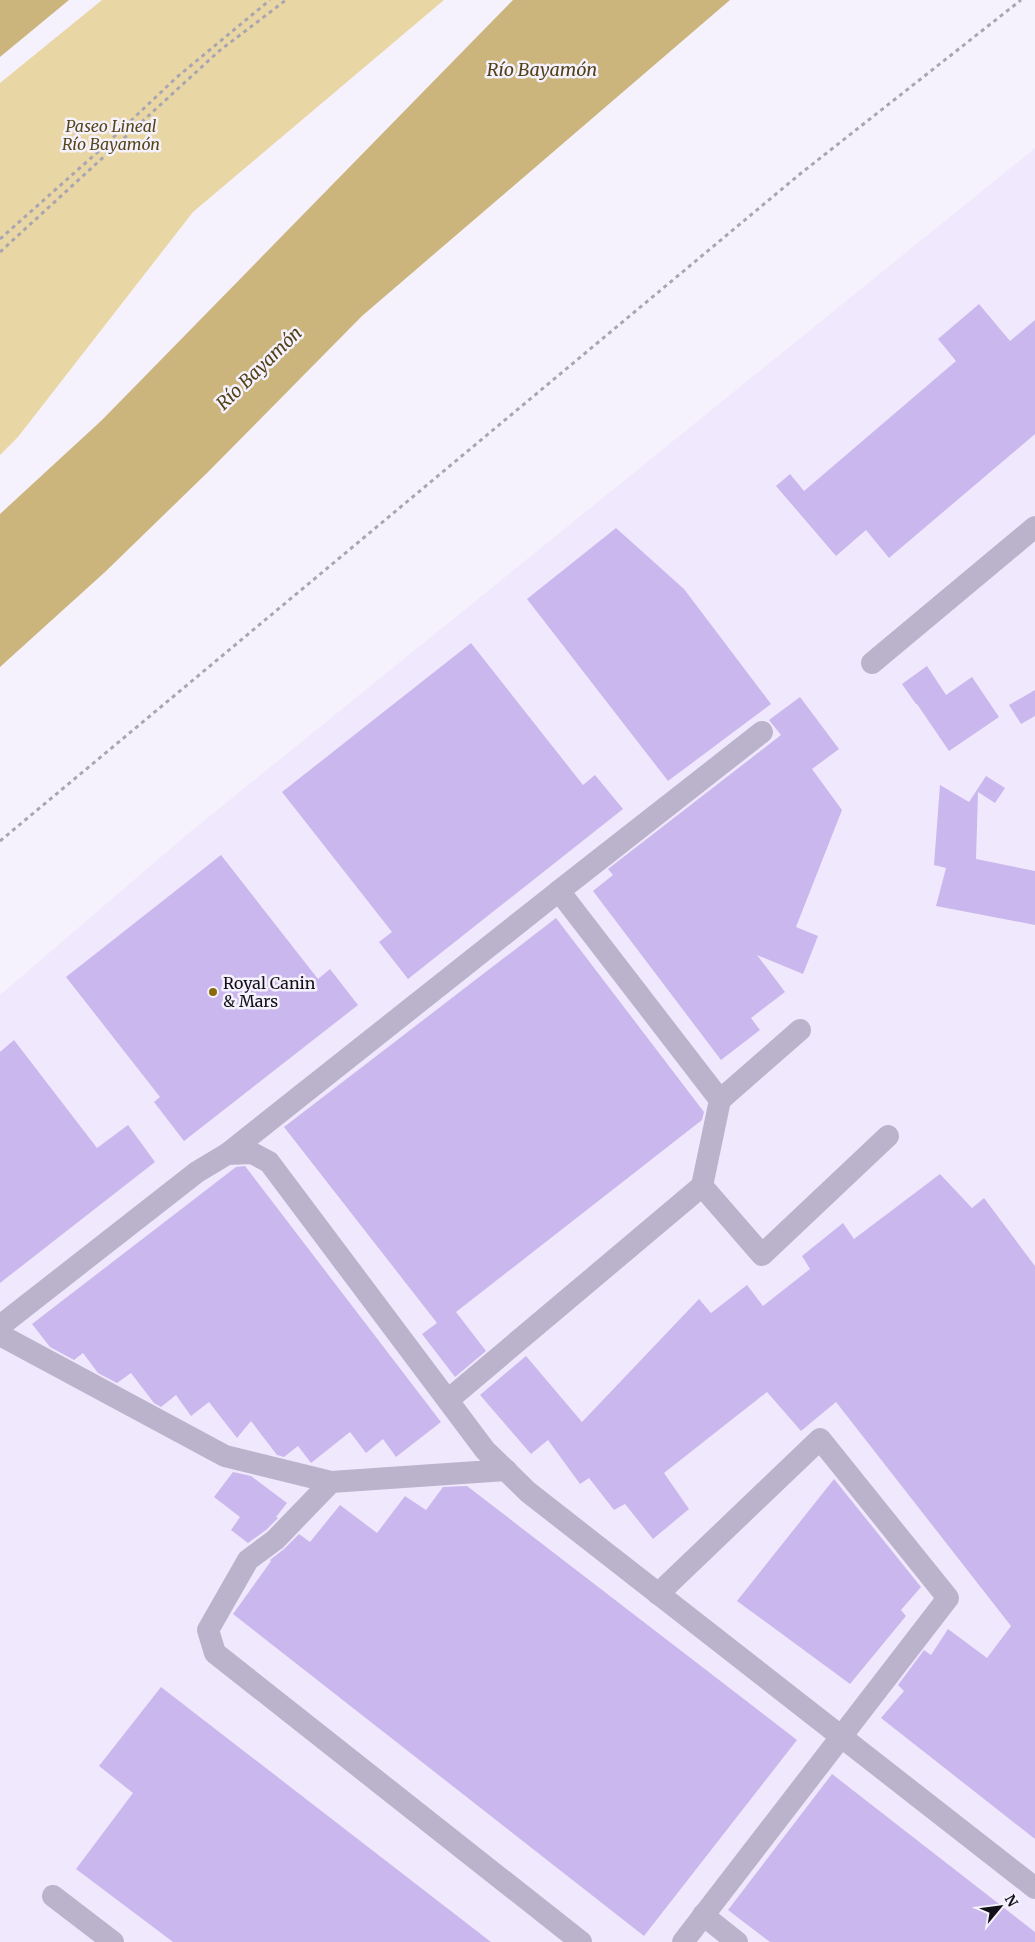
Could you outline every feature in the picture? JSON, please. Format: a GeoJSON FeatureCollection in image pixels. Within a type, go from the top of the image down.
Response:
{"type":"FeatureCollection","features":[{"type":"Feature","properties":{"kind":"street"},"geometry":{"type":"LineString","coordinates":[[872,663],[1032,535]]}},
{"type":"Feature","properties":{"kind":"street"},"geometry":{"type":"LineString","coordinates":[[0,1326],[197,1172],[227,1154],[558,891],[762,732]]}},
{"type":"Feature","properties":{"kind":"street"},"geometry":{"type":"LineString","coordinates":[[558,891],[720,1100]]}},
{"type":"Feature","properties":{"kind":"street"},"geometry":{"type":"LineString","coordinates":[[448,1400],[702,1186],[720,1100],[800,1030]]}},
{"type":"Feature","properties":{"kind":"street"},"geometry":{"type":"LineString","coordinates":[[702,1186],[762,1255],[888,1136]]}},
{"type":"Feature","properties":{"kind":"street"},"geometry":{"type":"LineString","coordinates":[[227,1154],[252,1153],[269,1162],[485,1450],[528,1492],[1035,1888]]}},
{"type":"Feature","properties":{"kind":"street"},"geometry":{"type":"LineString","coordinates":[[0,1335],[225,1456],[331,1482],[506,1470]]}},
{"type":"Feature","properties":{"kind":"street"},"geometry":{"type":"LineString","coordinates":[[658,1594],[820,1439],[948,1598],[683,1942]]}},
{"type":"Feature","properties":{"kind":"street"},"geometry":{"type":"LineString","coordinates":[[331,1482],[275,1540],[248,1560],[208,1630],[215,1653],[581,1942]]}},
{"type":"Feature","properties":{"kind":"street"},"geometry":{"type":"LineString","coordinates":[[53,1896],[114,1942]]}},
{"type":"Feature","properties":{"kind":"street"},"geometry":{"type":"LineString","coordinates":[[703,1916],[737,1942]]}},
{"type":"Feature","properties":{"kind":"path"},"geometry":{"type":"LineString","coordinates":[[0,240],[100,150],[177,77],[270,0]]}},
{"type":"Feature","properties":{"kind":"path"},"geometry":{"type":"LineString","coordinates":[[0,252],[219,51],[286,0]]}},
{"type":"Feature","properties":{"kind":"path"},"geometry":{"type":"LineString","coordinates":[[0,841],[800,174],[1021,0]]}},
{"type":"Feature","properties":{"kind":"shaded area"},"geometry":{"type":"Polygon","coordinates":[[[1035,148],[1035,1942],[0,1942],[0,995],[185,836],[1035,148]]]}},
{"type":"Feature","properties":{"kind":"green space","name":"Paseo Lineal Río Bayamón"},"geometry":{"type":"Polygon","coordinates":[[[102,0],[444,0],[193,212],[18,437],[0,455],[0,83],[102,0]]]}},
{"type":"Feature","properties":{"kind":"water"},"geometry":{"type":"Polygon","coordinates":[[[0,0],[69,0],[0,57],[0,0]]]}},
{"type":"Feature","properties":{"kind":"water","name":"Río Bayamón"},"geometry":{"type":"Polygon","coordinates":[[[513,0],[730,0],[362,316],[208,472],[105,572],[0,667],[0,514],[102,420],[513,0]]]}},
{"type":"Feature","properties":{"kind":"building"},"geometry":{"type":"Polygon","coordinates":[[[979,304],[1010,341],[1035,320],[1035,434],[889,558],[866,530],[836,556],[776,486],[790,474],[804,491],[956,361],[938,339],[979,304]]]}},
{"type":"Feature","properties":{"kind":"building"},"geometry":{"type":"Polygon","coordinates":[[[616,528],[684,589],[771,704],[668,781],[527,599],[616,528]]]}},
{"type":"Feature","properties":{"kind":"building"},"geometry":{"type":"Polygon","coordinates":[[[471,643],[583,785],[595,775],[623,809],[408,979],[379,942],[392,932],[282,792],[471,643]]]}},
{"type":"Feature","properties":{"kind":"building"},"geometry":{"type":"Polygon","coordinates":[[[927,666],[946,695],[972,677],[999,717],[949,751],[902,684],[927,666]]]}},
{"type":"Feature","properties":{"kind":"building"},"geometry":{"type":"Polygon","coordinates":[[[1035,690],[1035,716],[1021,724],[1009,705],[1035,690]]]}},
{"type":"Feature","properties":{"kind":"building"},"geometry":{"type":"Polygon","coordinates":[[[800,697],[839,749],[812,769],[842,810],[796,927],[818,936],[803,974],[757,955],[785,992],[751,1018],[760,1030],[721,1060],[593,891],[613,875],[608,869],[781,735],[769,720],[800,697]]]}},
{"type":"Feature","properties":{"kind":"building"},"geometry":{"type":"Polygon","coordinates":[[[986,776],[1005,788],[995,803],[978,792],[976,859],[1035,871],[1035,925],[936,906],[946,868],[934,865],[940,785],[969,802],[986,776]]]}},
{"type":"Feature","properties":{"kind":"building","name":"Royal Canin & Mars"},"geometry":{"type":"Polygon","coordinates":[[[221,855],[318,979],[330,969],[358,1005],[184,1141],[154,1102],[160,1097],[66,977],[221,855]]]}},
{"type":"Feature","properties":{"kind":"building"},"geometry":{"type":"Polygon","coordinates":[[[556,918],[704,1112],[702,1120],[456,1312],[486,1351],[455,1377],[422,1334],[437,1323],[284,1127],[556,918]]]}},
{"type":"Feature","properties":{"kind":"building"},"geometry":{"type":"Polygon","coordinates":[[[14,1040],[97,1148],[128,1125],[155,1162],[0,1283],[0,1052],[14,1040]]]}},
{"type":"Feature","properties":{"kind":"building"},"geometry":{"type":"Polygon","coordinates":[[[245,1166],[441,1422],[396,1457],[383,1439],[366,1453],[350,1432],[311,1463],[298,1446],[284,1457],[277,1455],[251,1421],[237,1438],[209,1402],[191,1416],[176,1395],[161,1407],[154,1403],[131,1373],[117,1383],[98,1373],[83,1353],[74,1360],[50,1347],[32,1324],[236,1167],[245,1166]]]}},
{"type":"Feature","properties":{"kind":"building"},"geometry":{"type":"Polygon","coordinates":[[[940,1174],[972,1208],[984,1198],[1035,1266],[1035,1839],[881,1718],[904,1691],[898,1685],[924,1650],[931,1655],[948,1629],[987,1658],[1011,1626],[836,1402],[801,1431],[767,1392],[664,1473],[689,1509],[653,1539],[625,1504],[614,1510],[589,1478],[580,1484],[548,1440],[531,1454],[480,1395],[526,1356],[582,1422],[699,1299],[711,1313],[747,1285],[763,1306],[810,1269],[802,1256],[843,1223],[854,1239],[940,1174]]]}},
{"type":"Feature","properties":{"kind":"building"},"geometry":{"type":"Polygon","coordinates":[[[233,1472],[251,1476],[287,1503],[276,1517],[278,1518],[266,1530],[248,1543],[231,1530],[240,1517],[214,1497],[233,1472]]]}},
{"type":"Feature","properties":{"kind":"building"},"geometry":{"type":"Polygon","coordinates":[[[834,1479],[921,1587],[901,1610],[906,1616],[850,1684],[737,1601],[834,1479]]]}},
{"type":"Feature","properties":{"kind":"building"},"geometry":{"type":"Polygon","coordinates":[[[467,1486],[797,1740],[644,1936],[233,1614],[270,1560],[299,1534],[310,1542],[340,1505],[377,1533],[405,1496],[426,1510],[443,1487],[467,1486]]]}},
{"type":"Feature","properties":{"kind":"building"},"geometry":{"type":"Polygon","coordinates":[[[161,1687],[491,1942],[173,1942],[76,1869],[133,1793],[99,1766],[161,1687]]]}},
{"type":"Feature","properties":{"kind":"building"},"geometry":{"type":"Polygon","coordinates":[[[832,1774],[1035,1932],[1035,1942],[770,1942],[728,1910],[832,1774]]]}},
{"type":"Feature","properties":{"kind":"place","name":"Royal Canin & Mars"},"geometry":{"type":"Point","coordinates":[213,992]}}]}
